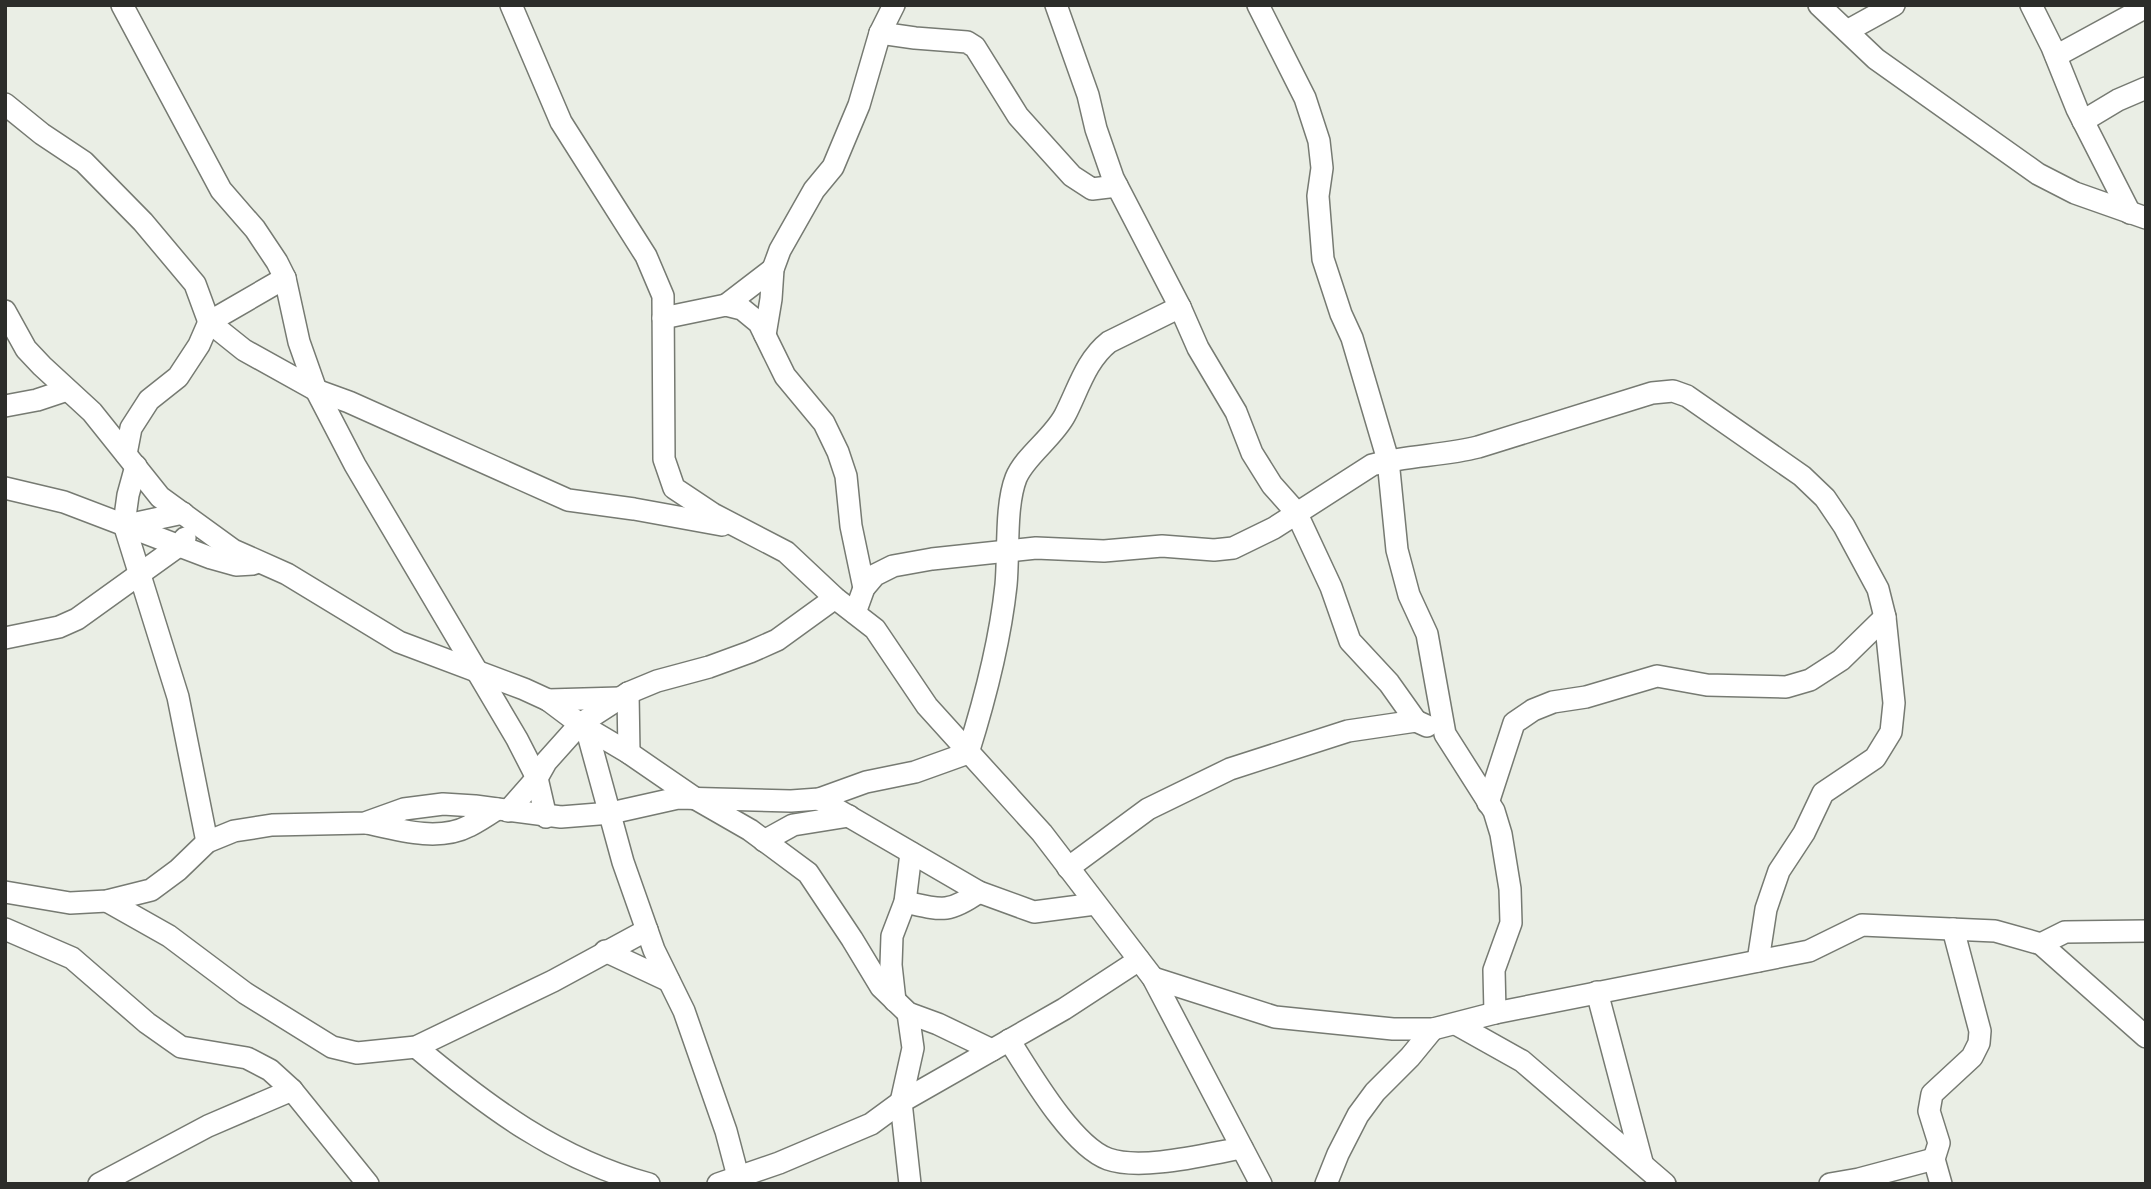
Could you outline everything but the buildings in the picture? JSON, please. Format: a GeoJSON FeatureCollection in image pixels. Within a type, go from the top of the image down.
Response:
{"type":"FeatureCollection","features":[{"type":"Feature","properties":{"kind":"street"},"geometry":{"type":"LineString","coordinates":[[122,5],[221,190],[256,229],[285,278],[299,342],[316,390],[355,465],[481,675],[537,778],[546,817]]}},
{"type":"Feature","properties":{"kind":"street"},"geometry":{"type":"LineString","coordinates":[[512,5],[561,122],[646,256],[663,296],[664,460],[674,488],[713,514],[786,552],[875,629],[927,706],[1042,833],[1153,978],[1261,1184]]}},
{"type":"Feature","properties":{"kind":"street"},"geometry":{"type":"LineString","coordinates":[[765,335],[773,269],[780,250],[814,190],[833,167],[859,105],[880,33],[894,5]]}},
{"type":"Feature","properties":{"kind":"street"},"geometry":{"type":"LineString","coordinates":[[1056,5],[1088,95],[1106,160],[1117,186],[1181,307],[1198,348],[1236,412],[1252,453],[1272,485],[1296,512],[1331,587],[1350,641],[1456,752],[1494,811],[1501,834],[1510,889],[1511,923],[1494,970],[1494,1013]]}},
{"type":"Feature","properties":{"kind":"street"},"geometry":{"type":"LineString","coordinates":[[1258,5],[1305,97],[1319,141],[1322,168],[1318,196],[1323,259],[1352,338],[1388,460],[1397,550],[1409,595],[1427,634],[1428,721]]}},
{"type":"Feature","properties":{"kind":"street"},"geometry":{"type":"LineString","coordinates":[[1819,5],[1876,59],[2038,174],[2075,193],[2138,215]]}},
{"type":"Feature","properties":{"kind":"street"},"geometry":{"type":"LineString","coordinates":[[1847,31],[1894,5]]}},
{"type":"Feature","properties":{"kind":"street"},"geometry":{"type":"LineString","coordinates":[[2031,5],[2083,121],[2138,215]]}},
{"type":"Feature","properties":{"kind":"street"},"geometry":{"type":"LineString","coordinates":[[2056,56],[2146,7]]}},
{"type":"Feature","properties":{"kind":"street"},"geometry":{"type":"LineString","coordinates":[[880,33],[967,42],[975,47],[1018,116],[1072,176],[1092,189],[1117,186]]}},
{"type":"Feature","properties":{"kind":"street"},"geometry":{"type":"LineString","coordinates":[[2083,121],[2118,100],[2146,88]]}},
{"type":"Feature","properties":{"kind":"street"},"geometry":{"type":"LineString","coordinates":[[8,108],[84,162],[143,222],[195,284],[209,322],[244,350],[316,390],[433,438],[568,500],[741,528]]}},
{"type":"Feature","properties":{"kind":"street"},"geometry":{"type":"LineString","coordinates":[[726,305],[773,269]]}},
{"type":"Feature","properties":{"kind":"street"},"geometry":{"type":"LineString","coordinates":[[207,842],[178,697],[125,524],[131,428],[149,400],[178,377],[194,353],[209,322],[285,278]]}},
{"type":"Feature","properties":{"kind":"street"},"geometry":{"type":"LineString","coordinates":[[663,318],[726,305],[742,309],[759,323],[785,376],[824,423],[838,452],[846,476],[851,526],[864,588]]}},
{"type":"Feature","properties":{"kind":"street"},"geometry":{"type":"LineString","coordinates":[[968,753],[983,703],[1006,587],[1011,497],[1016,477],[1063,418],[1099,350],[1109,342],[1181,307]]}},
{"type":"Feature","properties":{"kind":"street"},"geometry":{"type":"LineString","coordinates":[[5,311],[26,349],[92,412],[160,496],[233,550],[288,574],[399,642],[548,700],[696,799],[757,835],[808,873],[881,987],[901,1007],[938,1024],[1001,1045],[1094,1152],[1111,1160],[1144,1163],[1242,1148]]}},
{"type":"Feature","properties":{"kind":"street"},"geometry":{"type":"LineString","coordinates":[[5,406],[37,400],[67,390]]}},
{"type":"Feature","properties":{"kind":"street"},"geometry":{"type":"LineString","coordinates":[[855,613],[864,588],[875,575],[893,566],[932,559],[1037,548],[1104,551],[1162,546],[1214,550],[1233,548],[1274,528],[1372,465],[1388,460],[1467,450],[1652,393],[1673,391],[1687,396],[1802,476],[1825,498],[1844,526],[1878,589],[1885,618],[1894,703],[1891,732],[1875,758],[1823,793],[1804,833],[1779,871],[1766,909],[1758,961]]}},
{"type":"Feature","properties":{"kind":"street"},"geometry":{"type":"LineString","coordinates":[[1272,485],[1274,528]]}},
{"type":"Feature","properties":{"kind":"street"},"geometry":{"type":"LineString","coordinates":[[5,488],[64,502],[236,565],[265,564]]}},
{"type":"Feature","properties":{"kind":"street"},"geometry":{"type":"LineString","coordinates":[[125,524],[190,518]]}},
{"type":"Feature","properties":{"kind":"street"},"geometry":{"type":"LineString","coordinates":[[5,638],[59,627],[77,619],[180,545],[190,518]]}},
{"type":"Feature","properties":{"kind":"street"},"geometry":{"type":"LineString","coordinates":[[1274,528],[1311,544]]}},
{"type":"Feature","properties":{"kind":"street"},"geometry":{"type":"LineString","coordinates":[[365,822],[394,830],[441,834],[467,828],[503,810],[537,778],[545,762],[583,725],[624,696],[657,681],[750,652],[777,640],[835,597]]}},
{"type":"Feature","properties":{"kind":"street"},"geometry":{"type":"LineString","coordinates":[[1488,803],[1514,723],[1533,710],[1553,702],[1586,697],[1657,676],[1707,685],[1786,687],[1810,680],[1841,660],[1885,618]]}},
{"type":"Feature","properties":{"kind":"street"},"geometry":{"type":"LineString","coordinates":[[548,700],[624,696]]}},
{"type":"Feature","properties":{"kind":"street"},"geometry":{"type":"LineString","coordinates":[[624,696],[629,752]]}},
{"type":"Feature","properties":{"kind":"street"},"geometry":{"type":"LineString","coordinates":[[1068,868],[1148,809],[1230,769],[1348,731],[1428,721]]}},
{"type":"Feature","properties":{"kind":"street"},"geometry":{"type":"LineString","coordinates":[[583,725],[611,813],[623,862],[647,930],[684,1011],[726,1131],[732,1181],[777,1174],[871,1124],[901,1102],[1064,1009],[1139,960]]}},
{"type":"Feature","properties":{"kind":"street"},"geometry":{"type":"LineString","coordinates":[[1456,752],[1497,771]]}},
{"type":"Feature","properties":{"kind":"street"},"geometry":{"type":"LineString","coordinates":[[5,892],[70,903],[107,901],[151,890],[178,870],[207,842],[234,831],[272,825],[365,822],[404,810],[443,804],[546,817],[611,813],[678,798],[819,799],[866,782],[915,772],[968,753]]}},
{"type":"Feature","properties":{"kind":"street"},"geometry":{"type":"LineString","coordinates":[[819,799],[979,892],[1034,912],[1095,904]]}},
{"type":"Feature","properties":{"kind":"street"},"geometry":{"type":"LineString","coordinates":[[757,835],[758,800]]}},
{"type":"Feature","properties":{"kind":"street"},"geometry":{"type":"LineString","coordinates":[[757,835],[793,825],[849,816]]}},
{"type":"Feature","properties":{"kind":"street"},"geometry":{"type":"LineString","coordinates":[[910,1184],[901,1102],[913,1048],[891,965],[892,936],[905,902],[911,853]]}},
{"type":"Feature","properties":{"kind":"street"},"geometry":{"type":"LineString","coordinates":[[905,902],[952,909],[979,892]]}},
{"type":"Feature","properties":{"kind":"street"},"geometry":{"type":"LineString","coordinates":[[107,901],[169,936],[245,993],[332,1046],[357,1053],[415,1047],[553,981],[647,930]]}},
{"type":"Feature","properties":{"kind":"street"},"geometry":{"type":"LineString","coordinates":[[1153,978],[1275,1017],[1394,1029],[1433,1029],[1494,1013],[1809,951],[1862,925],[1995,931],[2041,944],[2146,1037]]}},
{"type":"Feature","properties":{"kind":"street"},"geometry":{"type":"LineString","coordinates":[[5,929],[72,958],[147,1023],[181,1047],[247,1058],[271,1070],[292,1090],[368,1184]]}},
{"type":"Feature","properties":{"kind":"street"},"geometry":{"type":"LineString","coordinates":[[1941,1184],[1934,1159],[1939,1143],[1930,1111],[1932,1094],[1972,1057],[1979,1043],[1980,1031],[1953,929]]}},
{"type":"Feature","properties":{"kind":"street"},"geometry":{"type":"LineString","coordinates":[[2041,944],[2065,932],[2146,932]]}},
{"type":"Feature","properties":{"kind":"street"},"geometry":{"type":"LineString","coordinates":[[860,951],[892,936]]}},
{"type":"Feature","properties":{"kind":"street"},"geometry":{"type":"LineString","coordinates":[[605,951],[669,981]]}},
{"type":"Feature","properties":{"kind":"street"},"geometry":{"type":"LineString","coordinates":[[1597,992],[1642,1162]]}},
{"type":"Feature","properties":{"kind":"street"},"geometry":{"type":"LineString","coordinates":[[1456,1024],[1522,1061],[1665,1184]]}},
{"type":"Feature","properties":{"kind":"street"},"geometry":{"type":"LineString","coordinates":[[1326,1184],[1358,1115],[1375,1091],[1410,1057],[1433,1029]]}},
{"type":"Feature","properties":{"kind":"street"},"geometry":{"type":"LineString","coordinates":[[415,1047],[480,1100],[533,1134],[611,1174],[649,1184]]}},
{"type":"Feature","properties":{"kind":"street"},"geometry":{"type":"LineString","coordinates":[[99,1184],[208,1126],[292,1090]]}},
{"type":"Feature","properties":{"kind":"street"},"geometry":{"type":"LineString","coordinates":[[1830,1184],[1934,1159]]}}]}
